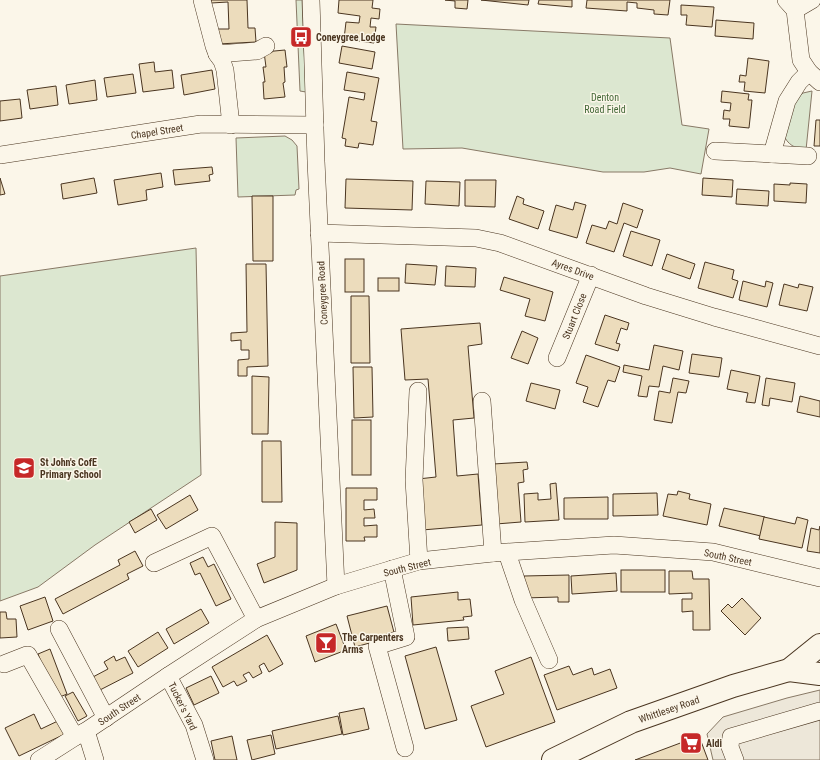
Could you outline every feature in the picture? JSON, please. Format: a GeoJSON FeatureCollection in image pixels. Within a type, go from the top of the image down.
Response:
{"type":"FeatureCollection","features":[{"type":"Feature","properties":{"kind":"main road","name":"Whittlesey Road"},"geometry":{"type":"LineString","coordinates":[[553,760],[631,722],[733,686],[789,670],[820,645]]}},
{"type":"Feature","properties":{"kind":"main road","name":"Whittlesey Road"},"geometry":{"type":"LineString","coordinates":[[789,670],[820,674]]}},
{"type":"Feature","properties":{"kind":"street"},"geometry":{"type":"LineString","coordinates":[[202,0],[214,46],[225,70],[231,125]]}},
{"type":"Feature","properties":{"kind":"street","name":"Coneygree Road"},"geometry":{"type":"LineString","coordinates":[[311,0],[314,125],[336,586]]}},
{"type":"Feature","properties":{"kind":"street"},"geometry":{"type":"LineString","coordinates":[[772,154],[787,101],[799,82],[815,77],[801,60],[798,24],[790,5],[812,0]]}},
{"type":"Feature","properties":{"kind":"street"},"geometry":{"type":"LineString","coordinates":[[217,54],[257,51],[266,46]]}},
{"type":"Feature","properties":{"kind":"street","name":"Chapel Street"},"geometry":{"type":"LineString","coordinates":[[0,155],[201,124],[314,125]]}},
{"type":"Feature","properties":{"kind":"street"},"geometry":{"type":"LineString","coordinates":[[716,151],[808,156]]}},
{"type":"Feature","properties":{"kind":"street","name":"Ayres Drive"},"geometry":{"type":"LineString","coordinates":[[319,233],[476,238],[500,243],[646,296],[714,317],[820,346]]}},
{"type":"Feature","properties":{"kind":"street","name":"Stuart Close"},"geometry":{"type":"LineString","coordinates":[[558,358],[591,276]]}},
{"type":"Feature","properties":{"kind":"street"},"geometry":{"type":"LineString","coordinates":[[418,391],[414,480],[419,562]]}},
{"type":"Feature","properties":{"kind":"street"},"geometry":{"type":"LineString","coordinates":[[482,401],[500,553],[523,600],[549,660]]}},
{"type":"Feature","properties":{"kind":"street"},"geometry":{"type":"LineString","coordinates":[[154,563],[212,536],[256,619]]}},
{"type":"Feature","properties":{"kind":"street","name":"South Street"},"geometry":{"type":"LineString","coordinates":[[39,760],[106,718],[256,619],[336,586],[419,562],[500,553],[614,545],[713,552],[820,578]]}},
{"type":"Feature","properties":{"kind":"street"},"geometry":{"type":"LineString","coordinates":[[392,569],[406,638],[377,646],[406,748]]}},
{"type":"Feature","properties":{"kind":"street"},"geometry":{"type":"LineString","coordinates":[[59,628],[106,718]]}},
{"type":"Feature","properties":{"kind":"street"},"geometry":{"type":"LineString","coordinates":[[4,664],[28,655],[80,734],[95,760]]}},
{"type":"Feature","properties":{"kind":"street","name":"Tucker's Yard"},"geometry":{"type":"LineString","coordinates":[[168,676],[194,725],[205,760]]}},
{"type":"Feature","properties":{"kind":"street"},"geometry":{"type":"LineString","coordinates":[[734,760],[730,747],[731,737],[820,711]]}},
{"type":"Feature","properties":{"kind":"green space"},"geometry":{"type":"Polygon","coordinates":[[[296,0],[302,0],[306,92],[300,91],[296,0]]]}},
{"type":"Feature","properties":{"kind":"green space","name":"Denton Road Field"},"geometry":{"type":"Polygon","coordinates":[[[396,24],[670,38],[682,125],[709,129],[701,174],[670,168],[644,172],[603,172],[462,148],[403,149],[396,24]]]}},
{"type":"Feature","properties":{"kind":"green space"},"geometry":{"type":"Polygon","coordinates":[[[812,91],[806,150],[792,145],[787,141],[783,134],[797,97],[803,93],[812,91]]]}},
{"type":"Feature","properties":{"kind":"green space"},"geometry":{"type":"Polygon","coordinates":[[[285,136],[292,140],[297,146],[299,189],[296,190],[295,195],[238,197],[236,138],[285,136]]]}},
{"type":"Feature","properties":{"kind":"green space"},"geometry":{"type":"Polygon","coordinates":[[[196,248],[201,475],[95,545],[38,587],[0,601],[0,276],[196,248]]]}},
{"type":"Feature","properties":{"kind":"shaded area"},"geometry":{"type":"Polygon","coordinates":[[[820,690],[820,760],[713,760],[707,734],[723,717],[820,690]]]}},
{"type":"Feature","properties":{"kind":"building"},"geometry":{"type":"Polygon","coordinates":[[[211,0],[247,0],[248,28],[255,28],[256,42],[218,44],[217,29],[229,29],[228,2],[211,3],[211,0]]]}},
{"type":"Feature","properties":{"kind":"building"},"geometry":{"type":"Polygon","coordinates":[[[339,0],[373,0],[372,8],[380,9],[379,19],[371,18],[370,27],[376,27],[374,43],[344,39],[346,22],[359,23],[360,16],[338,13],[339,0]]]}},
{"type":"Feature","properties":{"kind":"building"},"geometry":{"type":"Polygon","coordinates":[[[445,0],[468,0],[467,9],[455,8],[455,1],[445,0]]]}},
{"type":"Feature","properties":{"kind":"building"},"geometry":{"type":"Polygon","coordinates":[[[481,0],[529,0],[528,5],[481,0]]]}},
{"type":"Feature","properties":{"kind":"building"},"geometry":{"type":"Polygon","coordinates":[[[539,0],[572,0],[572,7],[538,4],[539,0]]]}},
{"type":"Feature","properties":{"kind":"building"},"geometry":{"type":"Polygon","coordinates":[[[587,0],[670,0],[668,15],[654,14],[654,10],[637,8],[637,3],[627,2],[627,11],[586,8],[587,0]]]}},
{"type":"Feature","properties":{"kind":"building"},"geometry":{"type":"Polygon","coordinates":[[[681,5],[714,7],[712,27],[686,25],[687,15],[681,15],[681,5]]]}},
{"type":"Feature","properties":{"kind":"building"},"geometry":{"type":"Polygon","coordinates":[[[716,20],[754,23],[753,39],[715,36],[716,20]]]}},
{"type":"Feature","properties":{"kind":"building"},"geometry":{"type":"Polygon","coordinates":[[[342,46],[375,52],[372,69],[339,63],[342,46]]]}},
{"type":"Feature","properties":{"kind":"building"},"geometry":{"type":"Polygon","coordinates":[[[285,50],[287,67],[284,67],[285,82],[283,83],[285,97],[264,99],[263,82],[265,82],[263,67],[266,67],[264,52],[285,50]]]}},
{"type":"Feature","properties":{"kind":"building"},"geometry":{"type":"Polygon","coordinates":[[[748,58],[769,61],[765,93],[744,91],[745,82],[739,82],[740,75],[746,76],[748,58]]]}},
{"type":"Feature","properties":{"kind":"building"},"geometry":{"type":"Polygon","coordinates":[[[154,62],[155,72],[172,70],[174,88],[143,92],[139,64],[154,62]]]}},
{"type":"Feature","properties":{"kind":"building"},"geometry":{"type":"Polygon","coordinates":[[[212,70],[215,89],[184,95],[181,75],[212,70]]]}},
{"type":"Feature","properties":{"kind":"building"},"geometry":{"type":"Polygon","coordinates":[[[347,72],[379,78],[371,121],[377,122],[373,145],[359,143],[358,148],[345,146],[346,139],[342,138],[349,97],[364,100],[365,93],[344,90],[347,72]]]}},
{"type":"Feature","properties":{"kind":"building"},"geometry":{"type":"Polygon","coordinates":[[[133,74],[136,93],[107,97],[104,78],[133,74]]]}},
{"type":"Feature","properties":{"kind":"building"},"geometry":{"type":"Polygon","coordinates":[[[95,80],[97,100],[69,104],[66,85],[95,80]]]}},
{"type":"Feature","properties":{"kind":"building"},"geometry":{"type":"Polygon","coordinates":[[[56,86],[58,105],[30,109],[27,90],[56,86]]]}},
{"type":"Feature","properties":{"kind":"building"},"geometry":{"type":"Polygon","coordinates":[[[722,91],[749,94],[748,100],[752,100],[749,128],[729,126],[730,119],[723,119],[724,110],[730,111],[731,103],[721,102],[722,91]]]}},
{"type":"Feature","properties":{"kind":"building"},"geometry":{"type":"Polygon","coordinates":[[[20,99],[22,118],[0,121],[0,101],[20,99]]]}},
{"type":"Feature","properties":{"kind":"building"},"geometry":{"type":"Polygon","coordinates":[[[816,120],[820,120],[820,146],[814,146],[816,120]]]}},
{"type":"Feature","properties":{"kind":"building"},"geometry":{"type":"Polygon","coordinates":[[[212,167],[213,174],[209,175],[210,181],[175,185],[173,170],[212,167]]]}},
{"type":"Feature","properties":{"kind":"building"},"geometry":{"type":"Polygon","coordinates":[[[161,173],[163,187],[146,190],[147,200],[118,205],[114,180],[161,173]]]}},
{"type":"Feature","properties":{"kind":"building"},"geometry":{"type":"Polygon","coordinates":[[[0,178],[5,194],[0,195],[0,178]]]}},
{"type":"Feature","properties":{"kind":"building"},"geometry":{"type":"Polygon","coordinates":[[[94,178],[97,193],[63,199],[61,184],[94,178]]]}},
{"type":"Feature","properties":{"kind":"building"},"geometry":{"type":"Polygon","coordinates":[[[703,178],[733,180],[732,197],[702,195],[703,178]]]}},
{"type":"Feature","properties":{"kind":"building"},"geometry":{"type":"Polygon","coordinates":[[[346,179],[413,181],[412,210],[345,208],[346,179]]]}},
{"type":"Feature","properties":{"kind":"building"},"geometry":{"type":"Polygon","coordinates":[[[465,180],[496,180],[495,207],[465,206],[465,180]]]}},
{"type":"Feature","properties":{"kind":"building"},"geometry":{"type":"Polygon","coordinates":[[[426,181],[460,182],[459,206],[425,204],[426,181]]]}},
{"type":"Feature","properties":{"kind":"building"},"geometry":{"type":"Polygon","coordinates":[[[790,183],[807,184],[806,203],[774,201],[774,184],[790,185],[790,183]]]}},
{"type":"Feature","properties":{"kind":"building"},"geometry":{"type":"Polygon","coordinates":[[[737,189],[769,191],[768,206],[736,204],[737,189]]]}},
{"type":"Feature","properties":{"kind":"building"},"geometry":{"type":"Polygon","coordinates":[[[252,196],[273,196],[273,261],[253,261],[252,196]]]}},
{"type":"Feature","properties":{"kind":"building"},"geometry":{"type":"Polygon","coordinates":[[[517,196],[524,199],[523,204],[544,211],[538,229],[509,219],[517,196]]]}},
{"type":"Feature","properties":{"kind":"building"},"geometry":{"type":"Polygon","coordinates":[[[575,202],[586,205],[577,238],[549,230],[556,205],[573,210],[575,202]]]}},
{"type":"Feature","properties":{"kind":"building"},"geometry":{"type":"Polygon","coordinates":[[[623,203],[643,210],[637,228],[624,223],[614,252],[586,243],[592,225],[606,229],[609,221],[617,224],[623,203]]]}},
{"type":"Feature","properties":{"kind":"building"},"geometry":{"type":"Polygon","coordinates":[[[631,231],[660,240],[652,266],[623,256],[631,231]]]}},
{"type":"Feature","properties":{"kind":"building"},"geometry":{"type":"Polygon","coordinates":[[[667,254],[695,264],[690,279],[662,269],[667,254]]]}},
{"type":"Feature","properties":{"kind":"building"},"geometry":{"type":"Polygon","coordinates":[[[345,259],[364,259],[364,292],[345,292],[345,259]]]}},
{"type":"Feature","properties":{"kind":"building"},"geometry":{"type":"Polygon","coordinates":[[[705,262],[734,270],[732,279],[738,281],[733,298],[698,288],[705,262]]]}},
{"type":"Feature","properties":{"kind":"building"},"geometry":{"type":"Polygon","coordinates":[[[246,264],[266,264],[268,366],[247,367],[247,376],[238,376],[238,360],[249,359],[249,350],[241,350],[241,340],[231,341],[231,333],[247,332],[246,264]]]}},
{"type":"Feature","properties":{"kind":"building"},"geometry":{"type":"Polygon","coordinates":[[[406,264],[437,266],[435,285],[405,283],[406,264]]]}},
{"type":"Feature","properties":{"kind":"building"},"geometry":{"type":"Polygon","coordinates":[[[446,266],[476,268],[475,287],[445,286],[446,266]]]}},
{"type":"Feature","properties":{"kind":"building"},"geometry":{"type":"Polygon","coordinates":[[[504,277],[553,292],[545,321],[525,316],[530,299],[500,290],[504,277]]]}},
{"type":"Feature","properties":{"kind":"building"},"geometry":{"type":"Polygon","coordinates":[[[378,278],[399,278],[399,291],[378,291],[378,278]]]}},
{"type":"Feature","properties":{"kind":"building"},"geometry":{"type":"Polygon","coordinates":[[[743,281],[765,287],[766,281],[773,283],[767,307],[739,300],[743,281]]]}},
{"type":"Feature","properties":{"kind":"building"},"geometry":{"type":"Polygon","coordinates":[[[784,284],[798,288],[799,284],[813,287],[807,311],[779,305],[784,284]]]}},
{"type":"Feature","properties":{"kind":"building"},"geometry":{"type":"Polygon","coordinates":[[[351,296],[369,296],[370,363],[351,363],[351,296]]]}},
{"type":"Feature","properties":{"kind":"building"},"geometry":{"type":"Polygon","coordinates":[[[605,315],[629,323],[627,330],[621,328],[616,343],[620,344],[618,351],[595,344],[605,315]]]}},
{"type":"Feature","properties":{"kind":"building"},"geometry":{"type":"Polygon","coordinates":[[[480,323],[482,344],[468,346],[474,418],[453,420],[457,476],[478,474],[482,525],[422,530],[418,479],[436,477],[428,379],[405,380],[401,329],[480,323]]]}},
{"type":"Feature","properties":{"kind":"building"},"geometry":{"type":"Polygon","coordinates":[[[522,331],[538,338],[528,364],[511,358],[522,331]]]}},
{"type":"Feature","properties":{"kind":"building"},"geometry":{"type":"Polygon","coordinates":[[[654,345],[683,351],[679,370],[663,366],[659,387],[649,386],[647,397],[638,396],[642,376],[623,372],[624,365],[649,370],[654,345]]]}},
{"type":"Feature","properties":{"kind":"building"},"geometry":{"type":"Polygon","coordinates":[[[692,354],[722,358],[719,377],[689,373],[692,354]]]}},
{"type":"Feature","properties":{"kind":"building"},"geometry":{"type":"Polygon","coordinates":[[[586,355],[620,367],[615,382],[608,380],[598,407],[583,402],[588,387],[576,383],[586,355]]]}},
{"type":"Feature","properties":{"kind":"building"},"geometry":{"type":"Polygon","coordinates":[[[353,367],[372,367],[373,417],[354,418],[353,367]]]}},
{"type":"Feature","properties":{"kind":"building"},"geometry":{"type":"Polygon","coordinates":[[[731,370],[760,376],[755,403],[746,402],[748,393],[727,389],[731,370]]]}},
{"type":"Feature","properties":{"kind":"building"},"geometry":{"type":"Polygon","coordinates":[[[252,376],[269,377],[268,434],[252,434],[252,376]]]}},
{"type":"Feature","properties":{"kind":"building"},"geometry":{"type":"Polygon","coordinates":[[[673,378],[689,381],[686,393],[678,392],[672,423],[654,420],[659,391],[670,393],[673,378]]]}},
{"type":"Feature","properties":{"kind":"building"},"geometry":{"type":"Polygon","coordinates":[[[766,378],[795,383],[792,402],[770,398],[769,406],[762,405],[766,378]]]}},
{"type":"Feature","properties":{"kind":"building"},"geometry":{"type":"Polygon","coordinates":[[[531,383],[560,390],[555,409],[526,401],[531,383]]]}},
{"type":"Feature","properties":{"kind":"building"},"geometry":{"type":"Polygon","coordinates":[[[800,396],[820,401],[820,417],[797,412],[800,396]]]}},
{"type":"Feature","properties":{"kind":"building"},"geometry":{"type":"Polygon","coordinates":[[[352,420],[371,420],[371,475],[352,475],[352,420]]]}},
{"type":"Feature","properties":{"kind":"building"},"geometry":{"type":"Polygon","coordinates":[[[262,441],[281,441],[282,502],[262,502],[262,441]]]}},
{"type":"Feature","properties":{"kind":"building"},"geometry":{"type":"Polygon","coordinates":[[[527,462],[528,469],[523,470],[524,482],[518,483],[521,522],[496,524],[493,464],[527,462]]]}},
{"type":"Feature","properties":{"kind":"building"},"geometry":{"type":"Polygon","coordinates":[[[556,483],[559,520],[525,522],[524,494],[538,493],[538,500],[551,499],[550,484],[556,483]]]}},
{"type":"Feature","properties":{"kind":"building"},"geometry":{"type":"Polygon","coordinates":[[[346,488],[377,488],[377,500],[364,500],[364,510],[374,509],[375,518],[364,518],[364,526],[377,525],[377,537],[364,537],[365,541],[346,541],[346,488]]]}},
{"type":"Feature","properties":{"kind":"building"},"geometry":{"type":"Polygon","coordinates":[[[678,491],[690,494],[689,499],[711,504],[707,525],[663,516],[668,494],[677,495],[678,491]]]}},
{"type":"Feature","properties":{"kind":"building"},"geometry":{"type":"Polygon","coordinates":[[[657,493],[658,515],[613,516],[613,494],[657,493]]]}},
{"type":"Feature","properties":{"kind":"building"},"geometry":{"type":"Polygon","coordinates":[[[190,495],[198,510],[166,529],[157,515],[190,495]]]}},
{"type":"Feature","properties":{"kind":"building"},"geometry":{"type":"Polygon","coordinates":[[[608,497],[608,519],[564,519],[564,498],[608,497]]]}},
{"type":"Feature","properties":{"kind":"building"},"geometry":{"type":"Polygon","coordinates":[[[724,508],[765,517],[761,536],[719,526],[724,508]]]}},
{"type":"Feature","properties":{"kind":"building"},"geometry":{"type":"Polygon","coordinates":[[[151,509],[157,520],[135,533],[129,522],[151,509]]]}},
{"type":"Feature","properties":{"kind":"building"},"geometry":{"type":"Polygon","coordinates":[[[764,517],[795,524],[797,517],[808,520],[802,548],[759,539],[764,517]]]}},
{"type":"Feature","properties":{"kind":"building"},"geometry":{"type":"Polygon","coordinates":[[[275,522],[297,523],[297,570],[264,583],[257,564],[275,557],[275,522]]]}},
{"type":"Feature","properties":{"kind":"building"},"geometry":{"type":"Polygon","coordinates":[[[820,526],[820,553],[807,551],[811,528],[819,530],[820,526]]]}},
{"type":"Feature","properties":{"kind":"building"},"geometry":{"type":"Polygon","coordinates":[[[135,551],[143,566],[127,574],[129,579],[63,614],[55,599],[120,565],[118,560],[135,551]]]}},
{"type":"Feature","properties":{"kind":"building"},"geometry":{"type":"Polygon","coordinates":[[[203,557],[208,567],[214,564],[231,599],[216,606],[200,573],[195,575],[190,563],[203,557]]]}},
{"type":"Feature","properties":{"kind":"building"},"geometry":{"type":"Polygon","coordinates":[[[621,570],[665,570],[665,592],[621,592],[621,570]]]}},
{"type":"Feature","properties":{"kind":"building"},"geometry":{"type":"Polygon","coordinates":[[[669,571],[692,571],[693,579],[709,579],[710,630],[693,630],[693,611],[682,612],[682,599],[692,599],[692,593],[669,594],[669,571]]]}},
{"type":"Feature","properties":{"kind":"building"},"geometry":{"type":"Polygon","coordinates":[[[616,573],[617,591],[572,594],[571,576],[616,573]]]}},
{"type":"Feature","properties":{"kind":"building"},"geometry":{"type":"Polygon","coordinates":[[[569,575],[569,602],[558,602],[558,597],[524,598],[524,576],[569,575]]]}},
{"type":"Feature","properties":{"kind":"building"},"geometry":{"type":"Polygon","coordinates":[[[458,592],[458,600],[470,599],[472,616],[463,617],[464,620],[413,625],[411,597],[458,592]]]}},
{"type":"Feature","properties":{"kind":"building"},"geometry":{"type":"Polygon","coordinates":[[[45,597],[53,621],[28,630],[20,606],[45,597]]]}},
{"type":"Feature","properties":{"kind":"building"},"geometry":{"type":"Polygon","coordinates":[[[742,598],[761,618],[745,635],[721,611],[728,604],[732,608],[742,598]]]}},
{"type":"Feature","properties":{"kind":"building"},"geometry":{"type":"Polygon","coordinates":[[[387,606],[395,636],[355,647],[347,616],[387,606]]]}},
{"type":"Feature","properties":{"kind":"building"},"geometry":{"type":"Polygon","coordinates":[[[201,609],[209,623],[174,644],[166,629],[201,609]]]}},
{"type":"Feature","properties":{"kind":"building"},"geometry":{"type":"Polygon","coordinates":[[[0,612],[6,612],[7,619],[16,619],[17,637],[0,638],[0,612]]]}},
{"type":"Feature","properties":{"kind":"building","name":"The Carpenters Arms"},"geometry":{"type":"Polygon","coordinates":[[[336,624],[346,650],[315,662],[306,636],[336,624]]]}},
{"type":"Feature","properties":{"kind":"building"},"geometry":{"type":"Polygon","coordinates":[[[468,627],[469,639],[448,641],[447,628],[468,627]]]}},
{"type":"Feature","properties":{"kind":"building"},"geometry":{"type":"Polygon","coordinates":[[[158,632],[168,648],[138,667],[128,651],[158,632]]]}},
{"type":"Feature","properties":{"kind":"building"},"geometry":{"type":"Polygon","coordinates":[[[267,635],[283,664],[269,672],[264,663],[259,666],[262,673],[253,678],[249,672],[243,675],[247,681],[237,686],[234,681],[223,687],[212,667],[267,635]]]}},
{"type":"Feature","properties":{"kind":"building"},"geometry":{"type":"Polygon","coordinates":[[[436,647],[457,720],[425,729],[405,656],[436,647]]]}},
{"type":"Feature","properties":{"kind":"building"},"geometry":{"type":"Polygon","coordinates":[[[50,649],[67,694],[55,699],[38,654],[50,649]]]}},
{"type":"Feature","properties":{"kind":"building"},"geometry":{"type":"Polygon","coordinates":[[[114,656],[116,661],[125,657],[133,673],[98,691],[91,678],[108,669],[104,662],[114,656]]]}},
{"type":"Feature","properties":{"kind":"building"},"geometry":{"type":"Polygon","coordinates":[[[531,657],[555,722],[486,747],[471,706],[504,694],[495,671],[531,657]]]}},
{"type":"Feature","properties":{"kind":"building"},"geometry":{"type":"Polygon","coordinates":[[[569,666],[573,675],[592,668],[594,675],[610,669],[617,688],[557,710],[544,675],[569,666]]]}},
{"type":"Feature","properties":{"kind":"building"},"geometry":{"type":"Polygon","coordinates":[[[211,676],[219,693],[194,705],[186,688],[211,676]]]}},
{"type":"Feature","properties":{"kind":"building"},"geometry":{"type":"Polygon","coordinates":[[[73,692],[87,716],[78,721],[65,696],[73,692]]]}},
{"type":"Feature","properties":{"kind":"building"},"geometry":{"type":"Polygon","coordinates":[[[364,708],[369,729],[343,735],[339,713],[364,708]]]}},
{"type":"Feature","properties":{"kind":"building"},"geometry":{"type":"Polygon","coordinates":[[[34,714],[41,729],[62,719],[69,732],[19,756],[5,728],[34,714]]]}},
{"type":"Feature","properties":{"kind":"building"},"geometry":{"type":"Polygon","coordinates":[[[338,716],[342,734],[276,749],[272,731],[338,716]]]}},
{"type":"Feature","properties":{"kind":"building"},"geometry":{"type":"Polygon","coordinates":[[[271,735],[275,754],[252,760],[247,740],[271,735]]]}},
{"type":"Feature","properties":{"kind":"building"},"geometry":{"type":"Polygon","coordinates":[[[232,736],[237,760],[215,760],[211,741],[232,736]]]}},
{"type":"Feature","properties":{"kind":"building","name":"Aldi"},"geometry":{"type":"Polygon","coordinates":[[[699,736],[708,760],[635,760],[699,736]]]}},
{"type":"Feature","properties":{"kind":"place","name":"Coneygree Lodge"},"geometry":{"type":"Point","coordinates":[301,37]}},
{"type":"Feature","properties":{"kind":"place","name":"St John's CofE Primary School"},"geometry":{"type":"Point","coordinates":[24,468]}},
{"type":"Feature","properties":{"kind":"place","name":"The Carpenters Arms"},"geometry":{"type":"Point","coordinates":[326,643]}},
{"type":"Feature","properties":{"kind":"place","name":"Aldi"},"geometry":{"type":"Point","coordinates":[691,743]}}]}
